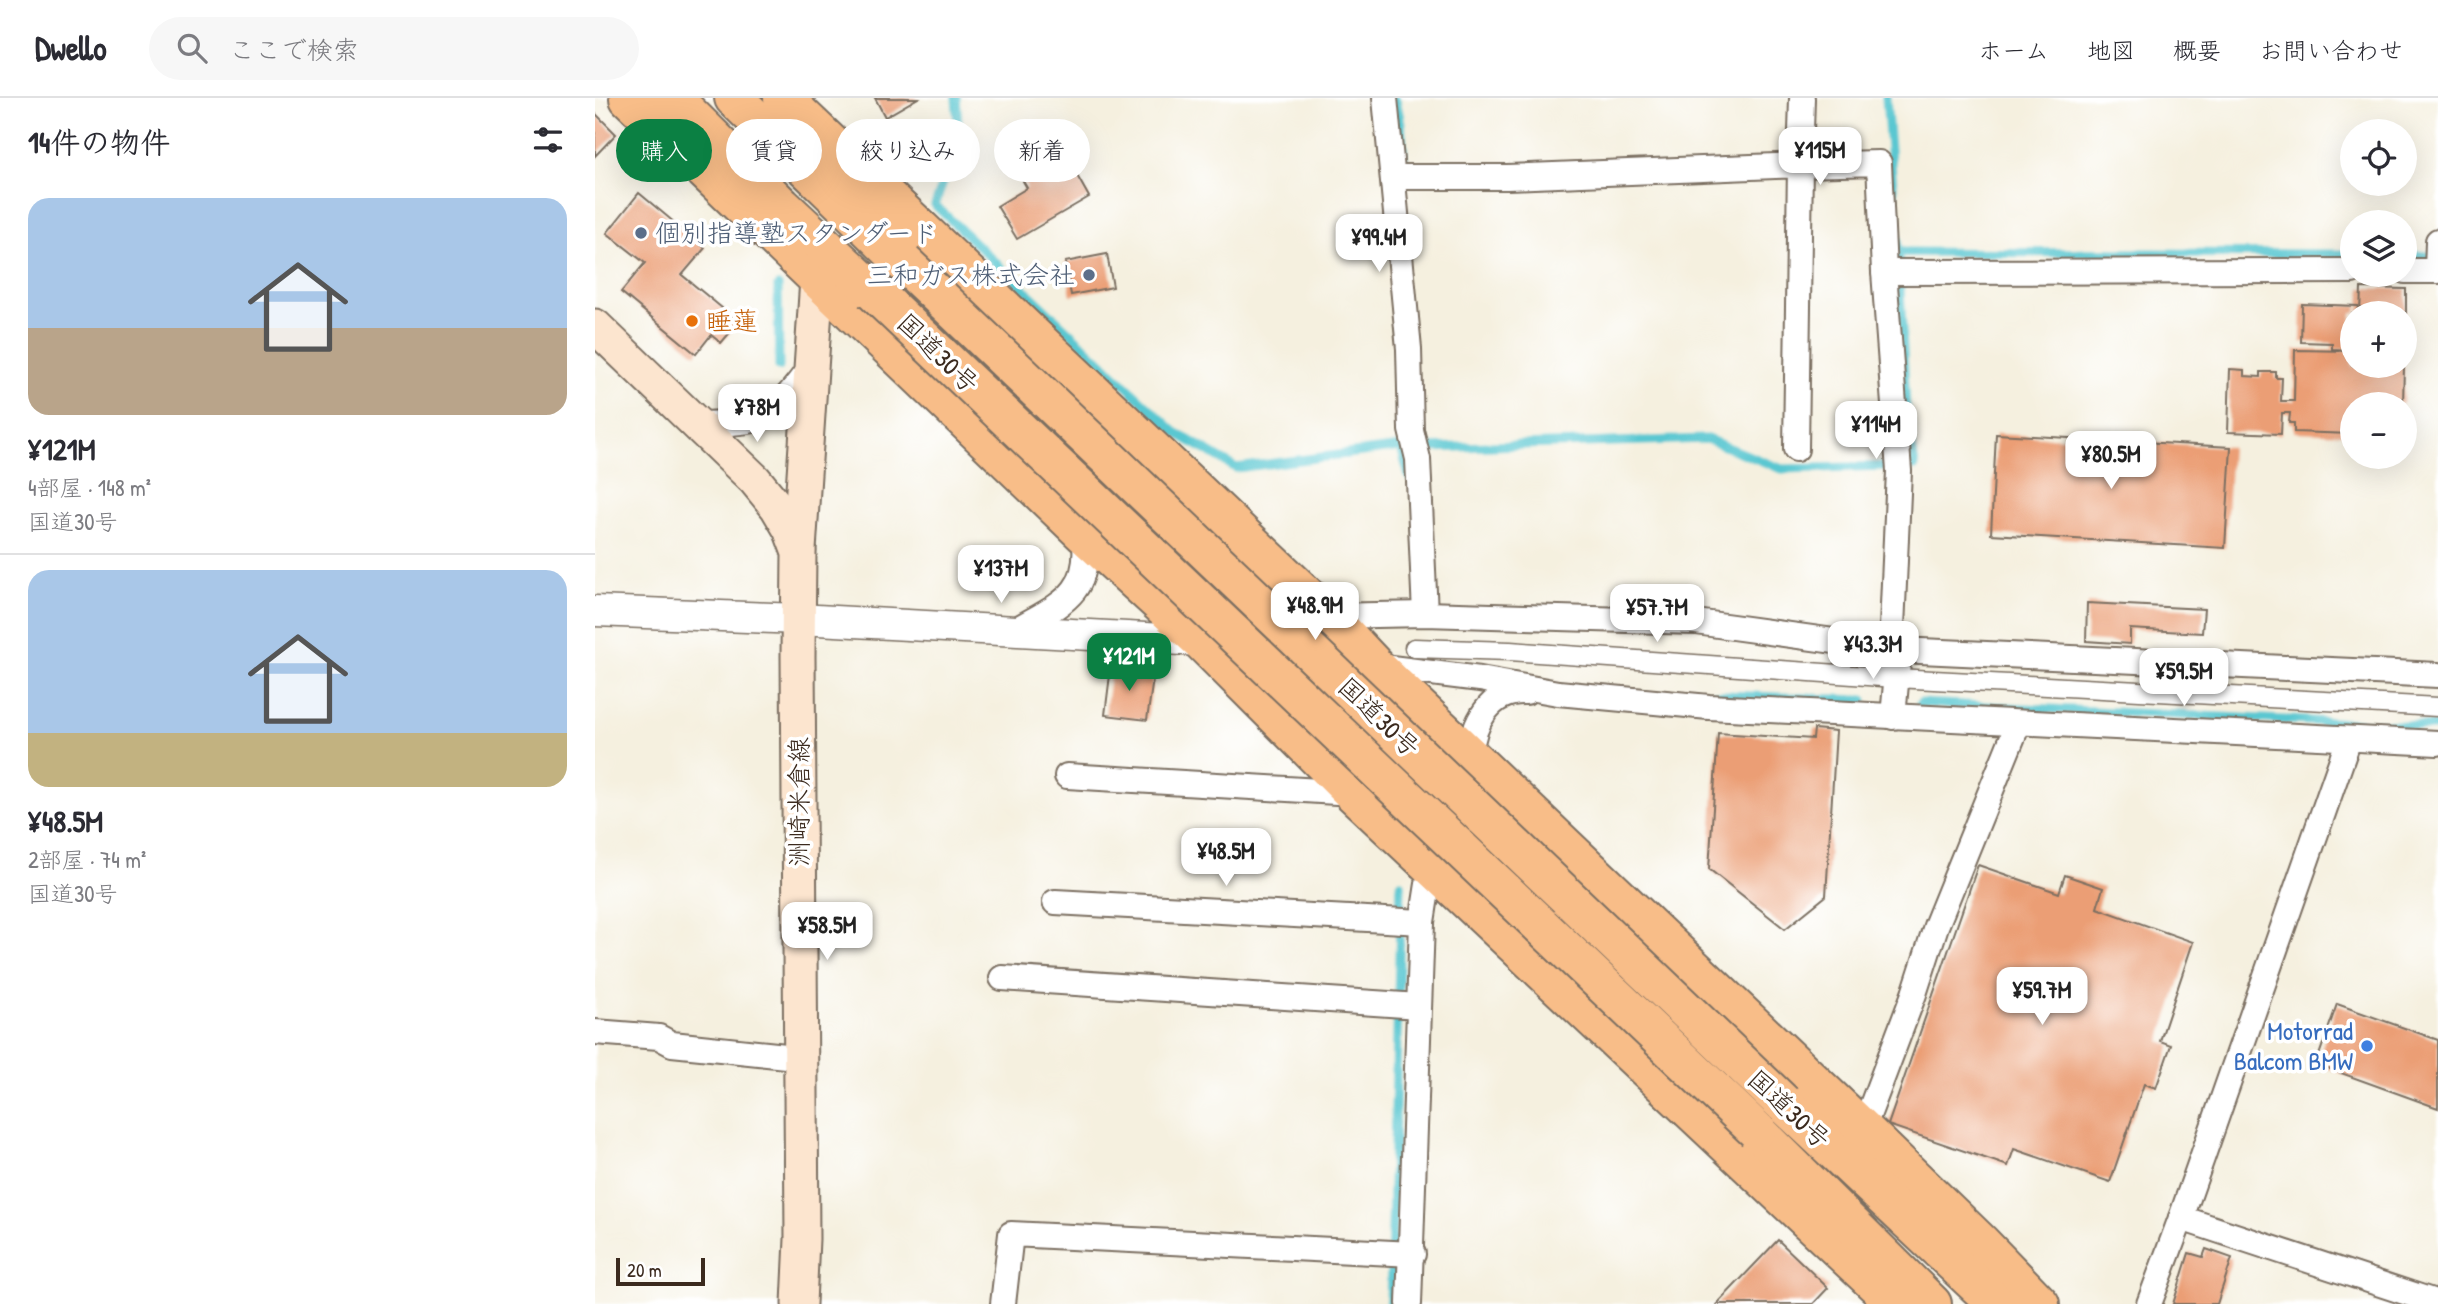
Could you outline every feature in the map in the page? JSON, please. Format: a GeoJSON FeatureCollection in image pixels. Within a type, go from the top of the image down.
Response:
{"type":"FeatureCollection","features":[{"type":"Feature","properties":{"kind":"highway"},"geometry":{"type":"LineString","coordinates":[[629,98],[1084,534],[1201,641],[1353,793],[1892,1302]]}},
{"type":"Feature","properties":{"kind":"highway","name":"国道30号"},"geometry":{"type":"LineString","coordinates":[[673,98],[782,206],[1756,1130],[1932,1304]]}},
{"type":"Feature","properties":{"kind":"highway","name":"国道30号"},"geometry":{"type":"LineString","coordinates":[[734,98],[1783,1103],[1997,1304]]}},
{"type":"Feature","properties":{"kind":"highway"},"geometry":{"type":"LineString","coordinates":[[796,103],[1328,616],[1375,666],[1982,1243],[2040,1304]]}},
{"type":"Feature","properties":{"kind":"main road","name":"洲崎米倉線"},"geometry":{"type":"LineString","coordinates":[[799,1304],[799,553],[817,279]]}},
{"type":"Feature","properties":{"kind":"main road","name":"洲崎米倉線"},"geometry":{"type":"LineString","coordinates":[[595,326],[755,480],[790,528],[799,553]]}},
{"type":"Feature","properties":{"kind":"street"},"geometry":{"type":"LineString","coordinates":[[1385,98],[1402,178],[1411,430],[1416,449],[1425,614]]}},
{"type":"Feature","properties":{"kind":"street"},"geometry":{"type":"LineString","coordinates":[[1796,449],[1802,98]]}},
{"type":"Feature","properties":{"kind":"street"},"geometry":{"type":"LineString","coordinates":[[1402,178],[1507,177],[1879,163],[1896,272],[1899,471],[1893,717]]}},
{"type":"Feature","properties":{"kind":"street"},"geometry":{"type":"LineString","coordinates":[[2417,266],[2437,259]]}},
{"type":"Feature","properties":{"kind":"street"},"geometry":{"type":"LineString","coordinates":[[1896,272],[2340,271]]}},
{"type":"Feature","properties":{"kind":"street"},"geometry":{"type":"LineString","coordinates":[[698,424],[753,420],[768,413],[781,403],[813,364]]}},
{"type":"Feature","properties":{"kind":"street"},"geometry":{"type":"LineString","coordinates":[[1014,631],[1065,601],[1079,584],[1087,555],[1084,534]]}},
{"type":"Feature","properties":{"kind":"street"},"geometry":{"type":"LineString","coordinates":[[595,611],[799,618],[1201,641],[1480,678],[1558,693]]}},
{"type":"Feature","properties":{"kind":"street"},"geometry":{"type":"LineString","coordinates":[[1201,641],[1328,616],[1425,614],[1696,622],[1895,650],[2438,675]]}},
{"type":"Feature","properties":{"kind":"street"},"geometry":{"type":"LineString","coordinates":[[1414,648],[1510,650],[1896,678],[2438,707]]}},
{"type":"Feature","properties":{"kind":"street"},"geometry":{"type":"LineString","coordinates":[[1470,756],[1479,719],[1497,698],[1517,691],[1709,708],[2438,743]]}},
{"type":"Feature","properties":{"kind":"street"},"geometry":{"type":"LineString","coordinates":[[1863,1129],[1936,926],[2018,724]]}},
{"type":"Feature","properties":{"kind":"street"},"geometry":{"type":"LineString","coordinates":[[2149,1304],[2349,739]]}},
{"type":"Feature","properties":{"kind":"street"},"geometry":{"type":"LineString","coordinates":[[1066,776],[1353,793]]}},
{"type":"Feature","properties":{"kind":"street"},"geometry":{"type":"LineString","coordinates":[[1409,1304],[1400,1253],[1409,921],[1431,865]]}},
{"type":"Feature","properties":{"kind":"street"},"geometry":{"type":"LineString","coordinates":[[1055,902],[1409,921]]}},
{"type":"Feature","properties":{"kind":"street"},"geometry":{"type":"LineString","coordinates":[[1002,978],[1406,1006]]}},
{"type":"Feature","properties":{"kind":"street"},"geometry":{"type":"LineString","coordinates":[[595,1032],[659,1037],[672,1044],[800,1056]]}},
{"type":"Feature","properties":{"kind":"street"},"geometry":{"type":"LineString","coordinates":[[2181,1218],[2438,1303]]}},
{"type":"Feature","properties":{"kind":"street"},"geometry":{"type":"LineString","coordinates":[[1003,1304],[1011,1234],[1400,1253]]}},
{"type":"Feature","properties":{"kind":"building"},"geometry":{"type":"Polygon","coordinates":[[[875,98],[918,98],[885,117],[875,98]]]}},
{"type":"Feature","properties":{"kind":"building"},"geometry":{"type":"Polygon","coordinates":[[[595,113],[616,134],[595,156],[595,113]]]}},
{"type":"Feature","properties":{"kind":"building"},"geometry":{"type":"Polygon","coordinates":[[[1024,182],[1081,182],[1089,197],[1017,239],[997,206],[1027,188],[1024,182]]]}},
{"type":"Feature","properties":{"kind":"building"},"geometry":{"type":"Polygon","coordinates":[[[639,193],[705,248],[682,275],[739,322],[721,343],[711,335],[696,354],[621,292],[645,263],[607,233],[639,193]]]}},
{"type":"Feature","properties":{"kind":"building"},"geometry":{"type":"Polygon","coordinates":[[[1107,254],[1113,287],[1071,295],[1065,262],[1107,254]]]}},
{"type":"Feature","properties":{"kind":"building"},"geometry":{"type":"Polygon","coordinates":[[[2361,288],[2406,289],[2406,301],[2360,301],[2361,288]]]}},
{"type":"Feature","properties":{"kind":"building"},"geometry":{"type":"Polygon","coordinates":[[[2302,304],[2340,305],[2340,349],[2332,349],[2332,343],[2301,342],[2302,304]]]}},
{"type":"Feature","properties":{"kind":"building"},"geometry":{"type":"Polygon","coordinates":[[[2295,350],[2340,351],[2340,378],[2404,378],[2403,392],[2340,392],[2340,434],[2294,432],[2294,423],[2289,423],[2290,413],[2282,413],[2281,434],[2228,432],[2230,369],[2244,370],[2244,376],[2261,377],[2261,372],[2276,372],[2276,378],[2282,378],[2281,401],[2294,401],[2295,350]]]}},
{"type":"Feature","properties":{"kind":"building"},"geometry":{"type":"Polygon","coordinates":[[[1996,434],[2231,447],[2225,548],[1991,534],[1996,434]]]}},
{"type":"Feature","properties":{"kind":"building"},"geometry":{"type":"Polygon","coordinates":[[[2087,603],[2204,609],[2202,633],[2130,629],[2130,644],[2086,641],[2087,603]]]}},
{"type":"Feature","properties":{"kind":"building"},"geometry":{"type":"Polygon","coordinates":[[[1111,667],[1154,672],[1147,720],[1105,715],[1111,667]]]}},
{"type":"Feature","properties":{"kind":"building"},"geometry":{"type":"Polygon","coordinates":[[[1814,729],[1836,731],[1826,896],[1785,929],[1709,869],[1718,733],[1813,739],[1814,729]]]}},
{"type":"Feature","properties":{"kind":"building"},"geometry":{"type":"Polygon","coordinates":[[[1978,865],[2059,893],[2065,875],[2103,888],[2097,908],[2193,942],[2160,1041],[2171,1045],[2156,1088],[2144,1084],[2110,1182],[2014,1149],[2008,1166],[1888,1125],[1978,865]]]}},
{"type":"Feature","properties":{"kind":"building"},"geometry":{"type":"Polygon","coordinates":[[[2337,1004],[2438,1040],[2438,1108],[2316,1064],[2337,1004]]]}},
{"type":"Feature","properties":{"kind":"building"},"geometry":{"type":"Polygon","coordinates":[[[1778,1240],[1828,1288],[1813,1304],[1717,1304],[1778,1240]]]}},
{"type":"Feature","properties":{"kind":"building"},"geometry":{"type":"Polygon","coordinates":[[[2206,1249],[2232,1258],[2217,1304],[2173,1304],[2189,1253],[2203,1257],[2206,1249]]]}},
{"type":"Feature","properties":{"kind":"waterway"},"geometry":{"type":"LineString","coordinates":[[956,98],[959,137],[935,205],[1175,432],[1236,468],[1401,447],[1409,476]]}},
{"type":"Feature","properties":{"kind":"waterway"},"geometry":{"type":"LineString","coordinates":[[1886,98],[1898,252]]}},
{"type":"Feature","properties":{"kind":"waterway"},"geometry":{"type":"LineString","coordinates":[[1396,100],[1401,124],[1405,177]]}},
{"type":"Feature","properties":{"kind":"waterway"},"geometry":{"type":"LineString","coordinates":[[1908,466],[1915,466],[1906,409],[1898,252],[2340,254]]}},
{"type":"Feature","properties":{"kind":"waterway"},"geometry":{"type":"LineString","coordinates":[[2417,255],[2436,257]]}},
{"type":"Feature","properties":{"kind":"waterway"},"geometry":{"type":"LineString","coordinates":[[778,286],[779,367]]}},
{"type":"Feature","properties":{"kind":"waterway"},"geometry":{"type":"LineString","coordinates":[[1424,439],[1428,448],[1707,439],[1782,469],[1886,466]]}},
{"type":"Feature","properties":{"kind":"waterway"},"geometry":{"type":"LineString","coordinates":[[1695,694],[1864,700]]}},
{"type":"Feature","properties":{"kind":"waterway"},"geometry":{"type":"LineString","coordinates":[[1920,703],[2438,727]]}},
{"type":"Feature","properties":{"kind":"waterway"},"geometry":{"type":"LineString","coordinates":[[1390,1304],[1401,884]]}},
{"type":"Feature","properties":{"kind":"place","name":"個別指導塾スタンダード"},"geometry":{"type":"Point","coordinates":[641,233]}},
{"type":"Feature","properties":{"kind":"place","name":"三和ガス株式会社"},"geometry":{"type":"Point","coordinates":[1089,275]}},
{"type":"Feature","properties":{"kind":"place","name":"睡蓮"},"geometry":{"type":"Point","coordinates":[692,321]}},
{"type":"Feature","properties":{"kind":"place","name":"Motorrad Balcom BMW"},"geometry":{"type":"Point","coordinates":[2367,1046]}}]}
